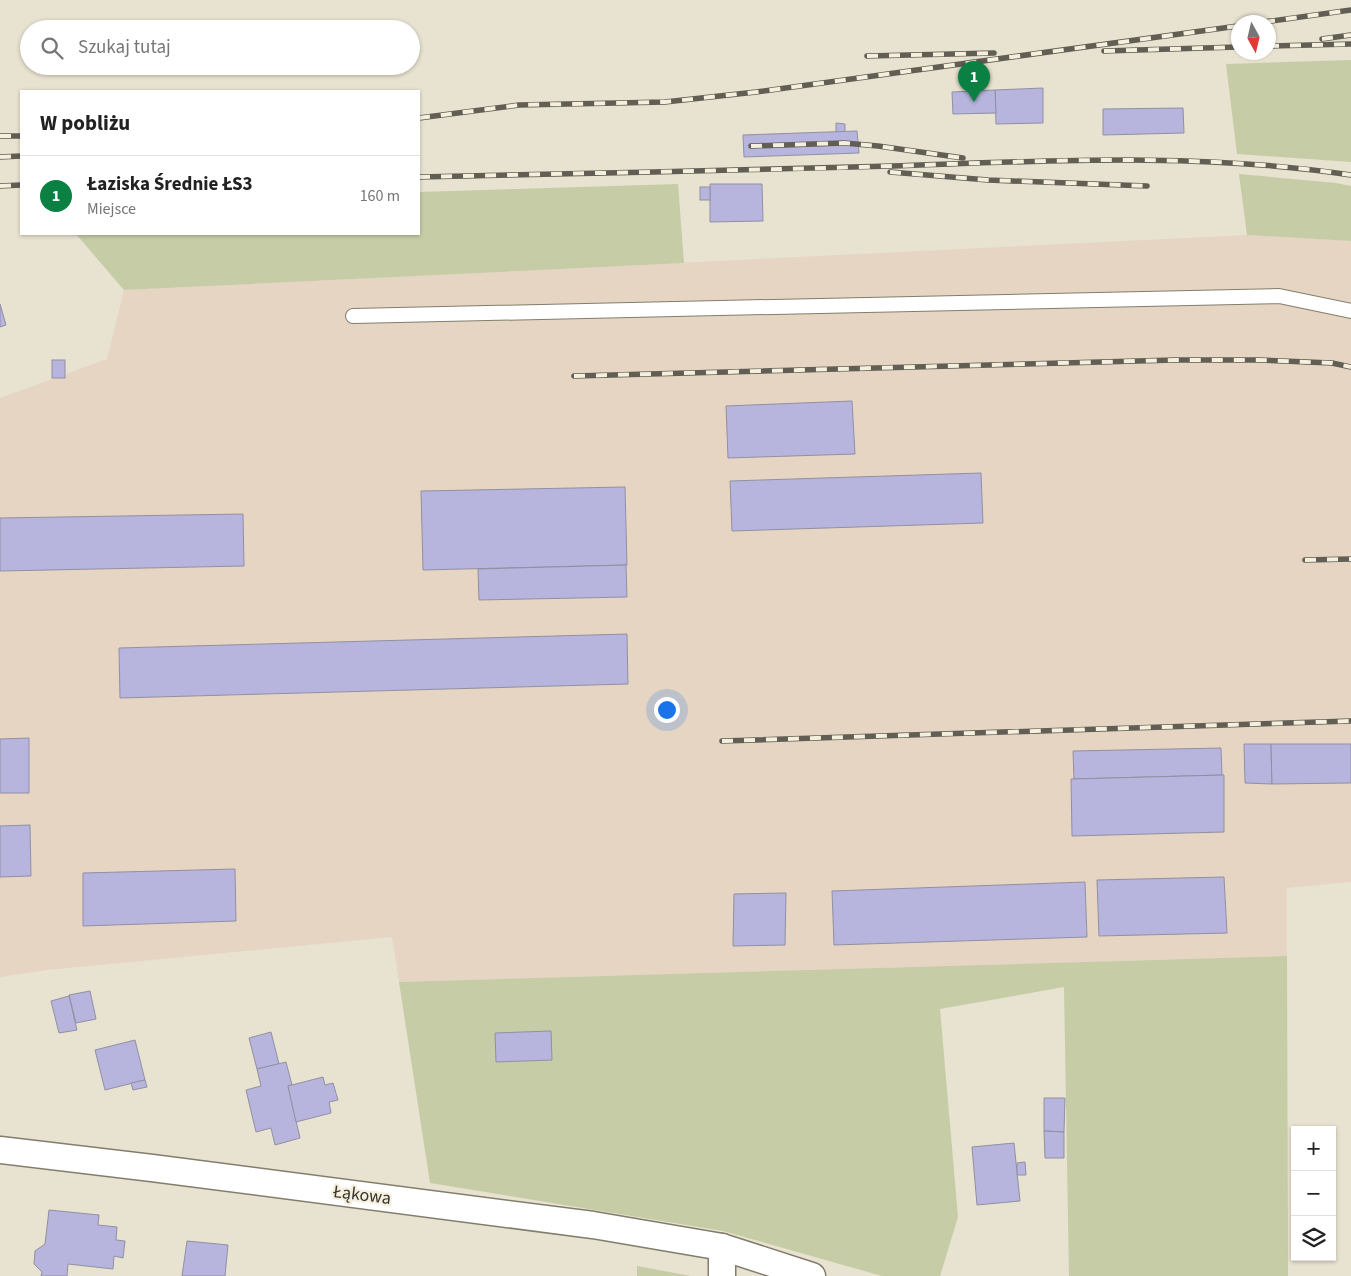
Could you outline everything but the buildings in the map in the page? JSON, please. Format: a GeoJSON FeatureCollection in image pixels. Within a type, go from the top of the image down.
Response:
{"type":"FeatureCollection","features":[{"type":"Feature","properties":{"kind":"street","name":"Łąkowa"},"geometry":{"type":"LineString","coordinates":[[0,1150],[593,1225],[722,1248],[812,1276]]}},
{"type":"Feature","properties":{"kind":"street"},"geometry":{"type":"LineString","coordinates":[[722,1248],[722,1276]]}},
{"type":"Feature","properties":{"kind":"lane"},"geometry":{"type":"LineString","coordinates":[[353,316],[1279,296],[1351,311]]}},
{"type":"Feature","properties":{"kind":"shaded area"},"geometry":{"type":"Polygon","coordinates":[[[1247,235],[1351,241],[1351,882],[1287,888],[1287,956],[399,982],[392,937],[47,970],[0,977],[0,398],[107,359],[124,290],[1247,235]]]}},
{"type":"Feature","properties":{"kind":"green space"},"geometry":{"type":"Polygon","coordinates":[[[1351,60],[1351,162],[1237,154],[1226,64],[1351,60]]]}},
{"type":"Feature","properties":{"kind":"green space"},"geometry":{"type":"Polygon","coordinates":[[[1239,174],[1351,186],[1351,241],[1247,235],[1239,174]]]}},
{"type":"Feature","properties":{"kind":"green space"},"geometry":{"type":"Polygon","coordinates":[[[678,184],[684,263],[124,290],[77,235],[420,235],[420,192],[678,184]]]}},
{"type":"Feature","properties":{"kind":"green space"},"geometry":{"type":"Polygon","coordinates":[[[1287,956],[1288,1276],[1069,1276],[1064,987],[940,1009],[958,1217],[940,1276],[882,1276],[723,1231],[430,1183],[399,982],[1287,956]]]}},
{"type":"Feature","properties":{"kind":"green space"},"geometry":{"type":"Polygon","coordinates":[[[637,1266],[691,1276],[637,1276],[637,1266]]]}},
{"type":"Feature","properties":{"kind":"railway"},"geometry":{"type":"LineString","coordinates":[[1276,20],[1351,10]]}},
{"type":"Feature","properties":{"kind":"railway"},"geometry":{"type":"LineString","coordinates":[[420,118],[519,105],[665,102],[756,92],[1231,27]]}},
{"type":"Feature","properties":{"kind":"railway"},"geometry":{"type":"LineString","coordinates":[[1322,39],[1351,35]]}},
{"type":"Feature","properties":{"kind":"railway"},"geometry":{"type":"LineString","coordinates":[[1276,46],[1351,44]]}},
{"type":"Feature","properties":{"kind":"railway"},"geometry":{"type":"LineString","coordinates":[[1104,51],[1231,47]]}},
{"type":"Feature","properties":{"kind":"railway"},"geometry":{"type":"LineString","coordinates":[[867,56],[994,53]]}},
{"type":"Feature","properties":{"kind":"railway"},"geometry":{"type":"LineString","coordinates":[[0,136],[20,136]]}},
{"type":"Feature","properties":{"kind":"railway"},"geometry":{"type":"LineString","coordinates":[[751,146],[844,143],[963,158]]}},
{"type":"Feature","properties":{"kind":"railway"},"geometry":{"type":"LineString","coordinates":[[0,157],[20,156]]}},
{"type":"Feature","properties":{"kind":"railway"},"geometry":{"type":"LineString","coordinates":[[420,177],[1122,160],[1237,163],[1351,175]]}},
{"type":"Feature","properties":{"kind":"railway"},"geometry":{"type":"LineString","coordinates":[[890,172],[988,180],[1147,186]]}},
{"type":"Feature","properties":{"kind":"railway"},"geometry":{"type":"LineString","coordinates":[[0,186],[20,185]]}},
{"type":"Feature","properties":{"kind":"railway"},"geometry":{"type":"LineString","coordinates":[[574,376],[1175,360],[1259,360],[1332,363],[1351,367]]}},
{"type":"Feature","properties":{"kind":"railway"},"geometry":{"type":"LineString","coordinates":[[1305,560],[1351,559]]}},
{"type":"Feature","properties":{"kind":"railway"},"geometry":{"type":"LineString","coordinates":[[722,741],[1351,721]]}},
{"type":"Feature","properties":{"kind":"place","name":"Łaziska Średnie ŁS3"},"geometry":{"type":"Point","coordinates":[974,102]}}]}
